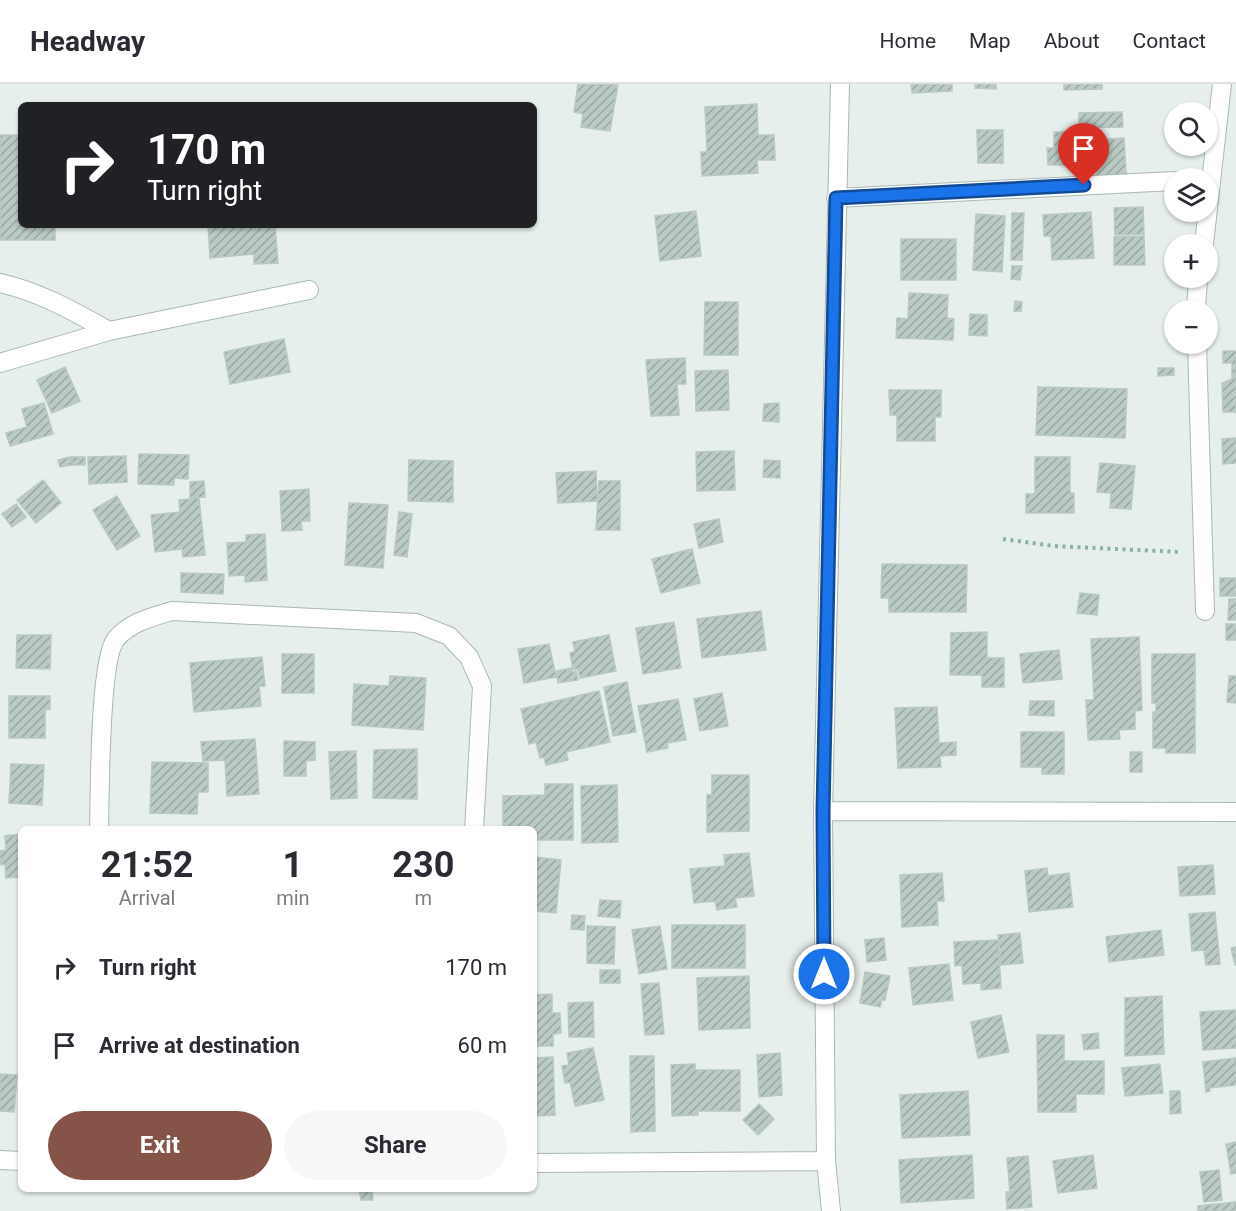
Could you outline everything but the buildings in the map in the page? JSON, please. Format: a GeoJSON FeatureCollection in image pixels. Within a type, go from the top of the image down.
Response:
{"type":"FeatureCollection","features":[{"type":"Feature","properties":{"kind":"street"},"geometry":{"type":"LineString","coordinates":[[831,1211],[826,1161],[823,811],[840,84]]}},
{"type":"Feature","properties":{"kind":"street"},"geometry":{"type":"LineString","coordinates":[[1211,168],[1222,84]]}},
{"type":"Feature","properties":{"kind":"street"},"geometry":{"type":"LineString","coordinates":[[836,198],[1164,182]]}},
{"type":"Feature","properties":{"kind":"street"},"geometry":{"type":"LineString","coordinates":[[0,283],[54,300],[109,331]]}},
{"type":"Feature","properties":{"kind":"street"},"geometry":{"type":"LineString","coordinates":[[0,363],[109,331],[309,290]]}},
{"type":"Feature","properties":{"kind":"street"},"geometry":{"type":"LineString","coordinates":[[1197,354],[1205,611]]}},
{"type":"Feature","properties":{"kind":"street"},"geometry":{"type":"LineString","coordinates":[[99,826],[106,668],[115,640],[138,621],[172,611],[416,623],[448,636],[470,657],[482,686],[474,826]]}},
{"type":"Feature","properties":{"kind":"street"},"geometry":{"type":"LineString","coordinates":[[823,811],[1236,812]]}},
{"type":"Feature","properties":{"kind":"street"},"geometry":{"type":"LineString","coordinates":[[0,1160],[18,1161]]}},
{"type":"Feature","properties":{"kind":"street"},"geometry":{"type":"LineString","coordinates":[[537,1163],[826,1161]]}},
{"type":"Feature","properties":{"kind":"path"},"geometry":{"type":"LineString","coordinates":[[1003,539],[1054,546],[1204,553]]}},
{"type":"Feature","properties":{"kind":"route"},"geometry":{"type":"LineString","coordinates":[[824,974],[823,811],[836,198],[1084,185]]}}]}
